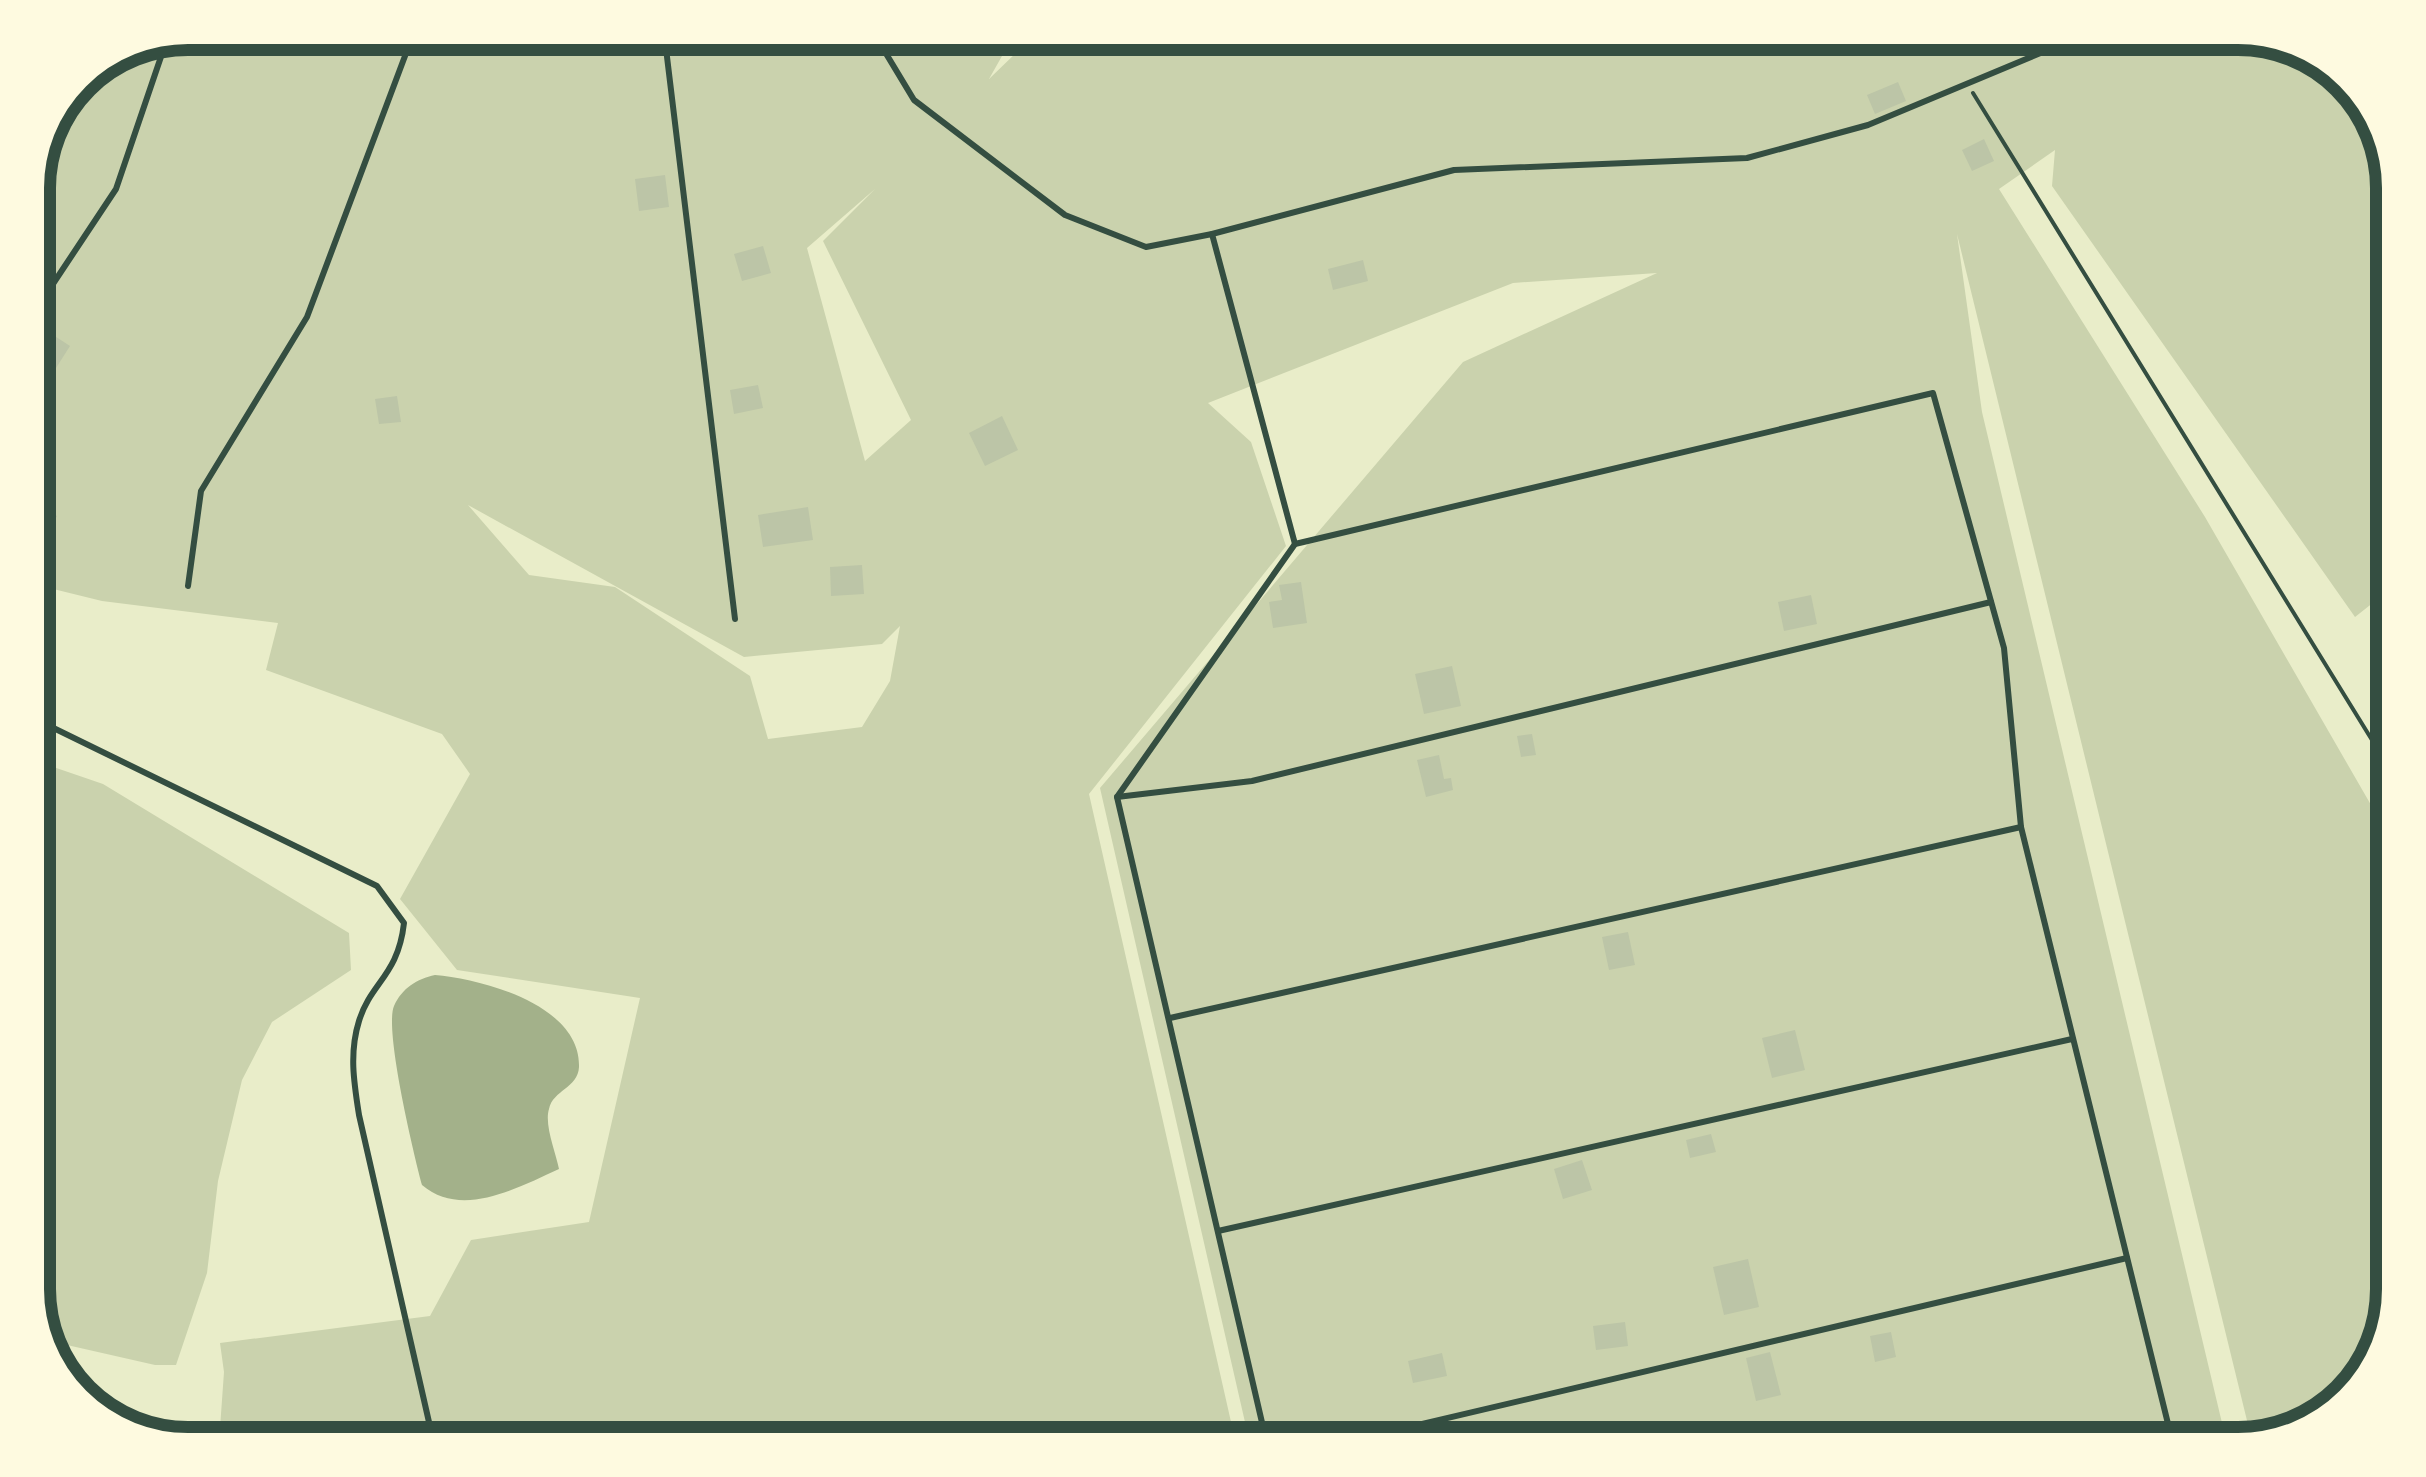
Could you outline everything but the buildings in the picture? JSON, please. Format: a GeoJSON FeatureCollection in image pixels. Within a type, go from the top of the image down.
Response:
{"type":"FeatureCollection","features":[{"type":"Feature","properties":{"kind":"lane"},"geometry":{"type":"LineString","coordinates":[[188,586],[200,491],[306,317],[407,50]]}},
{"type":"Feature","properties":{"kind":"lane"},"geometry":{"type":"LineString","coordinates":[[666,50],[736,620]]}},
{"type":"Feature","properties":{"kind":"lane"},"geometry":{"type":"LineString","coordinates":[[884,50],[914,100],[1065,216],[1146,246],[1212,234],[1454,170],[1748,158],[1868,126],[2049,50]]}},
{"type":"Feature","properties":{"kind":"lane"},"geometry":{"type":"LineString","coordinates":[[50,288],[116,189],[162,53]]}},
{"type":"Feature","properties":{"kind":"lane"},"geometry":{"type":"LineString","coordinates":[[1212,234],[1296,544]]}},
{"type":"Feature","properties":{"kind":"lane"},"geometry":{"type":"LineString","coordinates":[[1263,1427],[1118,797],[1296,544],[1933,392],[2004,648],[2021,827],[2169,1427]]}},
{"type":"Feature","properties":{"kind":"lane"},"geometry":{"type":"LineString","coordinates":[[1118,797],[1252,781],[1992,602]]}},
{"type":"Feature","properties":{"kind":"lane"},"geometry":{"type":"LineString","coordinates":[[50,726],[377,886],[404,923],[400,953],[359,1018],[352,1065],[359,1115],[430,1427]]}},
{"type":"Feature","properties":{"kind":"lane"},"geometry":{"type":"LineString","coordinates":[[1170,1018],[2021,827]]}},
{"type":"Feature","properties":{"kind":"lane"},"geometry":{"type":"LineString","coordinates":[[1218,1231],[2072,1039]]}},
{"type":"Feature","properties":{"kind":"lane"},"geometry":{"type":"LineString","coordinates":[[1409,1427],[2127,1258]]}},
{"type":"Feature","properties":{"kind":"path"},"geometry":{"type":"LineString","coordinates":[[1968,85],[2376,746]]}},
{"type":"Feature","properties":{"kind":"shaded area"},"geometry":{"type":"Polygon","coordinates":[[[188,50],[1001,50],[1002,56],[989,79],[1018,50],[2238,50],[2291,60],[2329,84],[2362,127],[2376,179],[2376,600],[2355,617],[2052,186],[2055,150],[1999,189],[2205,517],[2376,814],[2375,1307],[2366,1342],[2336,1387],[2291,1417],[2248,1426],[1957,234],[1982,412],[2223,1427],[1246,1427],[1100,788],[1463,362],[1657,273],[1513,283],[1208,403],[1251,442],[1286,546],[1089,794],[1232,1427],[220,1427],[224,1372],[220,1343],[430,1316],[471,1240],[589,1222],[640,998],[457,970],[400,899],[470,774],[442,734],[266,670],[278,623],[102,601],[50,588],[50,179],[64,127],[78,104],[111,73],[135,60],[188,50]],[[875,189],[807,248],[865,461],[911,420],[823,241],[875,189]],[[468,505],[529,575],[615,587],[750,676],[768,739],[862,727],[890,681],[900,626],[882,644],[744,657],[468,505]]]}},
{"type":"Feature","properties":{"kind":"shaded area"},"geometry":{"type":"Polygon","coordinates":[[[50,766],[103,784],[349,933],[351,970],[272,1022],[242,1080],[218,1181],[207,1273],[176,1365],[155,1365],[61,1344],[53,1316],[50,766]]]}},
{"type":"Feature","properties":{"kind":"shaded area"},"geometry":{"type":"Polygon","coordinates":[[[435,975],[478,982],[525,999],[564,1027],[575,1045],[579,1067],[574,1080],[555,1097],[549,1109],[549,1131],[559,1169],[508,1191],[472,1200],[454,1200],[422,1185],[401,1093],[392,1019],[394,1006],[406,989],[435,975]]]}}]}
